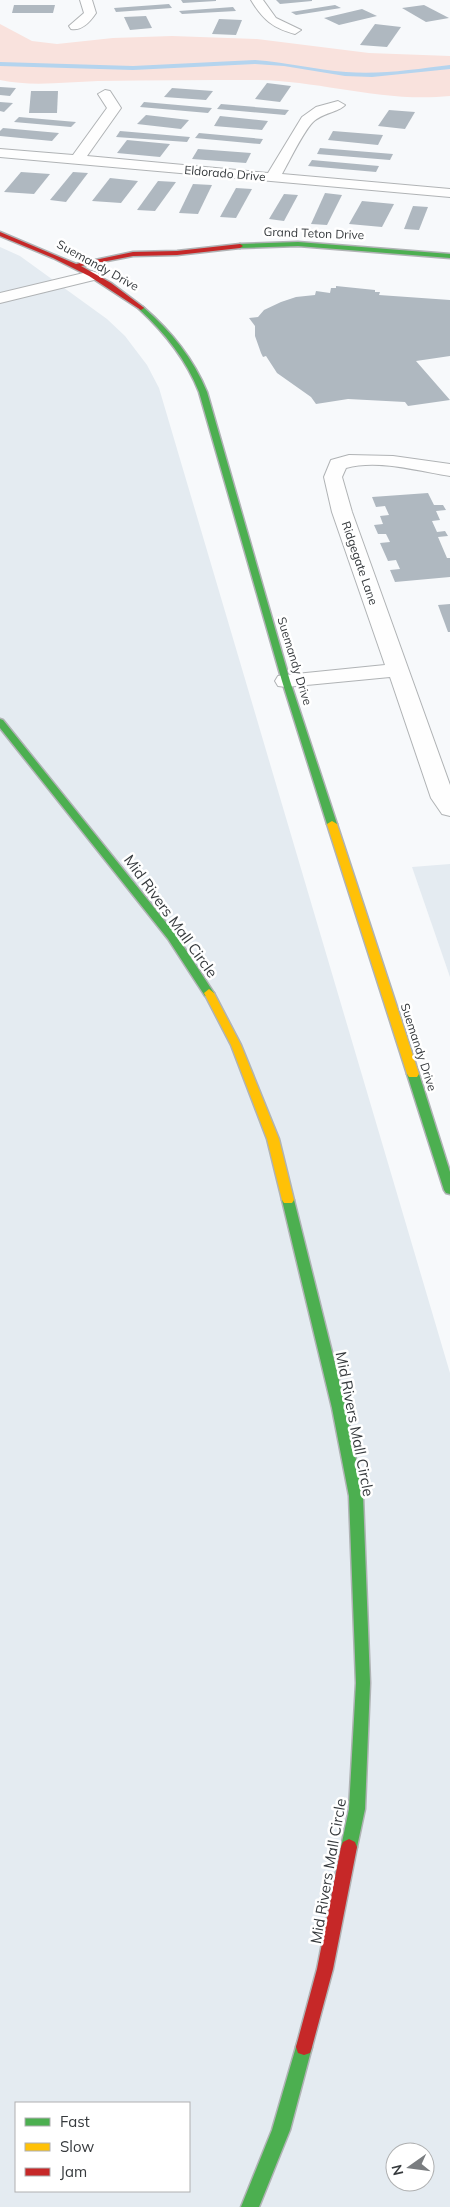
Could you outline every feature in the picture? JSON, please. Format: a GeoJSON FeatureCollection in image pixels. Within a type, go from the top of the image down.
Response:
{"type":"FeatureCollection","features":[{"type":"Feature","properties":{"kind":"street"},"geometry":{"type":"LineString","coordinates":[[74,26],[86,19],[90,13],[86,0]]}},
{"type":"Feature","properties":{"kind":"street"},"geometry":{"type":"LineString","coordinates":[[257,0],[268,18],[275,24],[295,30]]}},
{"type":"Feature","properties":{"kind":"street"},"geometry":{"type":"LineString","coordinates":[[77,160],[114,108],[105,94]]}},
{"type":"Feature","properties":{"kind":"street"},"geometry":{"type":"LineString","coordinates":[[272,178],[307,120],[321,110],[338,105]]}},
{"type":"Feature","properties":{"kind":"street","name":"Eldorado Drive"},"geometry":{"type":"LineString","coordinates":[[0,153],[450,193]]}},
{"type":"Feature","properties":{"kind":"street","name":"Suemandy Drive"},"geometry":{"type":"LineString","coordinates":[[0,234],[40,249],[74,266],[139,304],[181,349],[193,369],[205,395],[286,680],[450,1190]]}},
{"type":"Feature","properties":{"kind":"street","name":"Grand Teton Drive"},"geometry":{"type":"LineString","coordinates":[[74,266],[133,254],[177,253],[248,245],[298,244],[450,256]]}},
{"type":"Feature","properties":{"kind":"street","name":"Grand Teton Drive"},"geometry":{"type":"LineString","coordinates":[[142,266],[177,253]]}},
{"type":"Feature","properties":{"kind":"street"},"geometry":{"type":"LineString","coordinates":[[0,283],[74,266]]}},
{"type":"Feature","properties":{"kind":"street"},"geometry":{"type":"LineString","coordinates":[[0,298],[109,272]]}},
{"type":"Feature","properties":{"kind":"street","name":"Ridgegate Lane"},"geometry":{"type":"LineString","coordinates":[[450,470],[362,459],[338,464],[333,476],[335,489],[398,670],[443,798],[450,809]]}},
{"type":"Feature","properties":{"kind":"street"},"geometry":{"type":"LineString","coordinates":[[286,680],[398,670]]}},
{"type":"Feature","properties":{"kind":"street","name":"Mid Rivers Mall Circle"},"geometry":{"type":"LineString","coordinates":[[0,722],[172,937],[204,984],[236,1045],[273,1139],[339,1408],[356,1496],[363,1683],[357,1808],[325,1969],[281,2130],[250,2207]]}},
{"type":"Feature","properties":{"kind":"shaded area"},"geometry":{"type":"Polygon","coordinates":[[[0,24],[32,41],[57,44],[113,38],[172,36],[257,39],[369,53],[450,56],[450,96],[401,97],[282,81],[258,80],[98,81],[37,84],[12,82],[0,80],[0,24]]]}},
{"type":"Feature","properties":{"kind":"shaded area"},"geometry":{"type":"Polygon","coordinates":[[[0,247],[20,256],[107,319],[125,336],[147,365],[159,388],[450,1373],[450,2207],[0,2207],[0,247]]]}},
{"type":"Feature","properties":{"kind":"shaded area"},"geometry":{"type":"Polygon","coordinates":[[[450,864],[450,977],[412,867],[450,864]]]}},
{"type":"Feature","properties":{"kind":"building"},"geometry":{"type":"Polygon","coordinates":[[[181,0],[216,0],[216,1],[183,3],[181,0]]]}},
{"type":"Feature","properties":{"kind":"building"},"geometry":{"type":"Polygon","coordinates":[[[276,0],[312,0],[312,1],[280,4],[276,0]]]}},
{"type":"Feature","properties":{"kind":"building"},"geometry":{"type":"Polygon","coordinates":[[[169,4],[172,8],[116,12],[114,8],[169,4]]]}},
{"type":"Feature","properties":{"kind":"building"},"geometry":{"type":"Polygon","coordinates":[[[14,5],[55,5],[53,13],[12,13],[14,5]]]}},
{"type":"Feature","properties":{"kind":"building"},"geometry":{"type":"Polygon","coordinates":[[[335,5],[341,8],[296,15],[291,12],[335,5]]]}},
{"type":"Feature","properties":{"kind":"building"},"geometry":{"type":"Polygon","coordinates":[[[424,5],[449,18],[426,22],[402,8],[424,5]]]}},
{"type":"Feature","properties":{"kind":"building"},"geometry":{"type":"Polygon","coordinates":[[[233,7],[236,11],[182,14],[179,11],[233,7]]]}},
{"type":"Feature","properties":{"kind":"building"},"geometry":{"type":"Polygon","coordinates":[[[362,9],[377,16],[339,25],[324,18],[362,9]]]}},
{"type":"Feature","properties":{"kind":"building"},"geometry":{"type":"Polygon","coordinates":[[[146,16],[152,28],[130,30],[124,17],[146,16]]]}},
{"type":"Feature","properties":{"kind":"building"},"geometry":{"type":"Polygon","coordinates":[[[219,19],[242,20],[236,35],[212,34],[219,19]]]}},
{"type":"Feature","properties":{"kind":"building"},"geometry":{"type":"Polygon","coordinates":[[[375,24],[401,27],[387,47],[360,45],[375,24]]]}},
{"type":"Feature","properties":{"kind":"building"},"geometry":{"type":"Polygon","coordinates":[[[267,83],[291,86],[280,102],[255,99],[267,83]]]}},
{"type":"Feature","properties":{"kind":"building"},"geometry":{"type":"Polygon","coordinates":[[[0,87],[16,88],[10,96],[0,95],[0,87]]]}},
{"type":"Feature","properties":{"kind":"building"},"geometry":{"type":"Polygon","coordinates":[[[172,88],[213,91],[206,100],[164,97],[172,88]]]}},
{"type":"Feature","properties":{"kind":"building"},"geometry":{"type":"Polygon","coordinates":[[[31,91],[58,91],[57,113],[29,113],[31,91]]]}},
{"type":"Feature","properties":{"kind":"building"},"geometry":{"type":"Polygon","coordinates":[[[0,102],[13,103],[4,112],[0,111],[0,102]]]}},
{"type":"Feature","properties":{"kind":"building"},"geometry":{"type":"Polygon","coordinates":[[[144,102],[212,108],[208,113],[140,107],[144,102]]]}},
{"type":"Feature","properties":{"kind":"building"},"geometry":{"type":"Polygon","coordinates":[[[221,104],[289,110],[285,115],[217,109],[221,104]]]}},
{"type":"Feature","properties":{"kind":"building"},"geometry":{"type":"Polygon","coordinates":[[[389,110],[415,112],[405,129],[378,126],[389,110]]]}},
{"type":"Feature","properties":{"kind":"building"},"geometry":{"type":"Polygon","coordinates":[[[146,115],[189,120],[181,129],[137,124],[146,115]]]}},
{"type":"Feature","properties":{"kind":"building"},"geometry":{"type":"Polygon","coordinates":[[[220,116],[268,121],[262,130],[214,126],[220,116]]]}},
{"type":"Feature","properties":{"kind":"building"},"geometry":{"type":"Polygon","coordinates":[[[19,117],[76,122],[71,127],[14,122],[19,117]]]}},
{"type":"Feature","properties":{"kind":"building"},"geometry":{"type":"Polygon","coordinates":[[[3,128],[59,133],[52,141],[0,136],[0,131],[3,128]]]}},
{"type":"Feature","properties":{"kind":"building"},"geometry":{"type":"Polygon","coordinates":[[[120,131],[190,137],[187,142],[116,137],[120,131]]]}},
{"type":"Feature","properties":{"kind":"building"},"geometry":{"type":"Polygon","coordinates":[[[333,131],[383,135],[378,145],[328,140],[333,131]]]}},
{"type":"Feature","properties":{"kind":"building"},"geometry":{"type":"Polygon","coordinates":[[[199,133],[263,139],[260,144],[195,138],[199,133]]]}},
{"type":"Feature","properties":{"kind":"building"},"geometry":{"type":"Polygon","coordinates":[[[127,140],[170,144],[160,157],[117,153],[127,140]]]}},
{"type":"Feature","properties":{"kind":"building"},"geometry":{"type":"Polygon","coordinates":[[[320,148],[393,154],[390,160],[317,154],[320,148]]]}},
{"type":"Feature","properties":{"kind":"building"},"geometry":{"type":"Polygon","coordinates":[[[198,149],[251,153],[246,163],[192,159],[198,149]]]}},
{"type":"Feature","properties":{"kind":"building"},"geometry":{"type":"Polygon","coordinates":[[[312,160],[379,166],[376,172],[308,166],[312,160]]]}},
{"type":"Feature","properties":{"kind":"building"},"geometry":{"type":"Polygon","coordinates":[[[21,172],[50,174],[34,194],[4,192],[21,172]]]}},
{"type":"Feature","properties":{"kind":"building"},"geometry":{"type":"Polygon","coordinates":[[[73,172],[88,173],[66,202],[50,200],[73,172]]]}},
{"type":"Feature","properties":{"kind":"building"},"geometry":{"type":"Polygon","coordinates":[[[110,178],[138,181],[121,203],[92,201],[110,178]]]}},
{"type":"Feature","properties":{"kind":"building"},"geometry":{"type":"Polygon","coordinates":[[[158,181],[176,182],[155,211],[137,210],[158,181]]]}},
{"type":"Feature","properties":{"kind":"building"},"geometry":{"type":"Polygon","coordinates":[[[193,184],[212,185],[198,214],[179,213],[193,184]]]}},
{"type":"Feature","properties":{"kind":"building"},"geometry":{"type":"Polygon","coordinates":[[[236,188],[252,189],[236,218],[220,217],[236,188]]]}},
{"type":"Feature","properties":{"kind":"building"},"geometry":{"type":"Polygon","coordinates":[[[325,193],[342,195],[327,225],[311,224],[325,193]]]}},
{"type":"Feature","properties":{"kind":"building"},"geometry":{"type":"Polygon","coordinates":[[[284,194],[298,195],[284,221],[269,219],[284,194]]]}},
{"type":"Feature","properties":{"kind":"building"},"geometry":{"type":"Polygon","coordinates":[[[362,201],[394,204],[382,227],[349,224],[362,201]]]}},
{"type":"Feature","properties":{"kind":"building"},"geometry":{"type":"Polygon","coordinates":[[[413,206],[428,207],[419,230],[404,229],[413,206]]]}},
{"type":"Feature","properties":{"kind":"building"},"geometry":{"type":"Polygon","coordinates":[[[336,286],[375,290],[375,292],[380,292],[379,295],[450,300],[450,356],[416,361],[450,400],[408,406],[405,402],[348,399],[316,404],[311,397],[277,373],[266,356],[263,357],[255,336],[255,326],[249,318],[258,317],[264,310],[296,297],[315,295],[316,291],[330,293],[331,288],[336,288],[336,286]]]}},
{"type":"Feature","properties":{"kind":"building"},"geometry":{"type":"Polygon","coordinates":[[[428,493],[434,505],[443,505],[446,510],[436,511],[440,520],[432,521],[437,532],[445,531],[448,536],[438,537],[447,558],[450,558],[450,577],[395,582],[390,570],[400,569],[396,560],[388,561],[380,543],[390,542],[386,534],[378,534],[374,525],[383,524],[380,516],[389,515],[385,506],[376,507],[372,497],[428,493]]]}},
{"type":"Feature","properties":{"kind":"building"},"geometry":{"type":"Polygon","coordinates":[[[450,604],[450,632],[448,632],[438,605],[450,604]]]}},
{"type":"Feature","properties":{"kind":"waterway"},"geometry":{"type":"LineString","coordinates":[[0,64],[133,68],[255,62],[284,64],[345,74],[372,75],[450,67]]}},
{"type":"Feature","properties":{"kind":"traffic: fast"},"geometry":{"type":"LineString","coordinates":[[240,246],[298,244],[450,256]]}},
{"type":"Feature","properties":{"kind":"traffic: fast"},"geometry":{"type":"LineString","coordinates":[[141,308],[178,346],[192,368],[203,392],[286,681],[332,824]]}},
{"type":"Feature","properties":{"kind":"traffic: fast"},"geometry":{"type":"LineString","coordinates":[[0,722],[172,937],[209,993]]}},
{"type":"Feature","properties":{"kind":"traffic: fast"},"geometry":{"type":"LineString","coordinates":[[413,1074],[450,1190]]}},
{"type":"Feature","properties":{"kind":"traffic: fast"},"geometry":{"type":"LineString","coordinates":[[288,1200],[339,1408],[356,1496],[363,1683],[357,1809],[349,1847]]}},
{"type":"Feature","properties":{"kind":"traffic: fast"},"geometry":{"type":"LineString","coordinates":[[250,2207],[281,2130],[304,2047]]}},
{"type":"Feature","properties":{"kind":"traffic: slow"},"geometry":{"type":"LineString","coordinates":[[332,824],[413,1074]]}},
{"type":"Feature","properties":{"kind":"traffic: slow"},"geometry":{"type":"LineString","coordinates":[[209,993],[236,1045],[273,1139],[288,1200]]}},
{"type":"Feature","properties":{"kind":"traffic: jam"},"geometry":{"type":"LineString","coordinates":[[0,234],[92,274],[141,308]]}},
{"type":"Feature","properties":{"kind":"traffic: jam"},"geometry":{"type":"LineString","coordinates":[[74,266],[133,254],[177,253],[240,246]]}},
{"type":"Feature","properties":{"kind":"traffic: jam"},"geometry":{"type":"LineString","coordinates":[[304,2047],[325,1969],[349,1847]]}}]}
